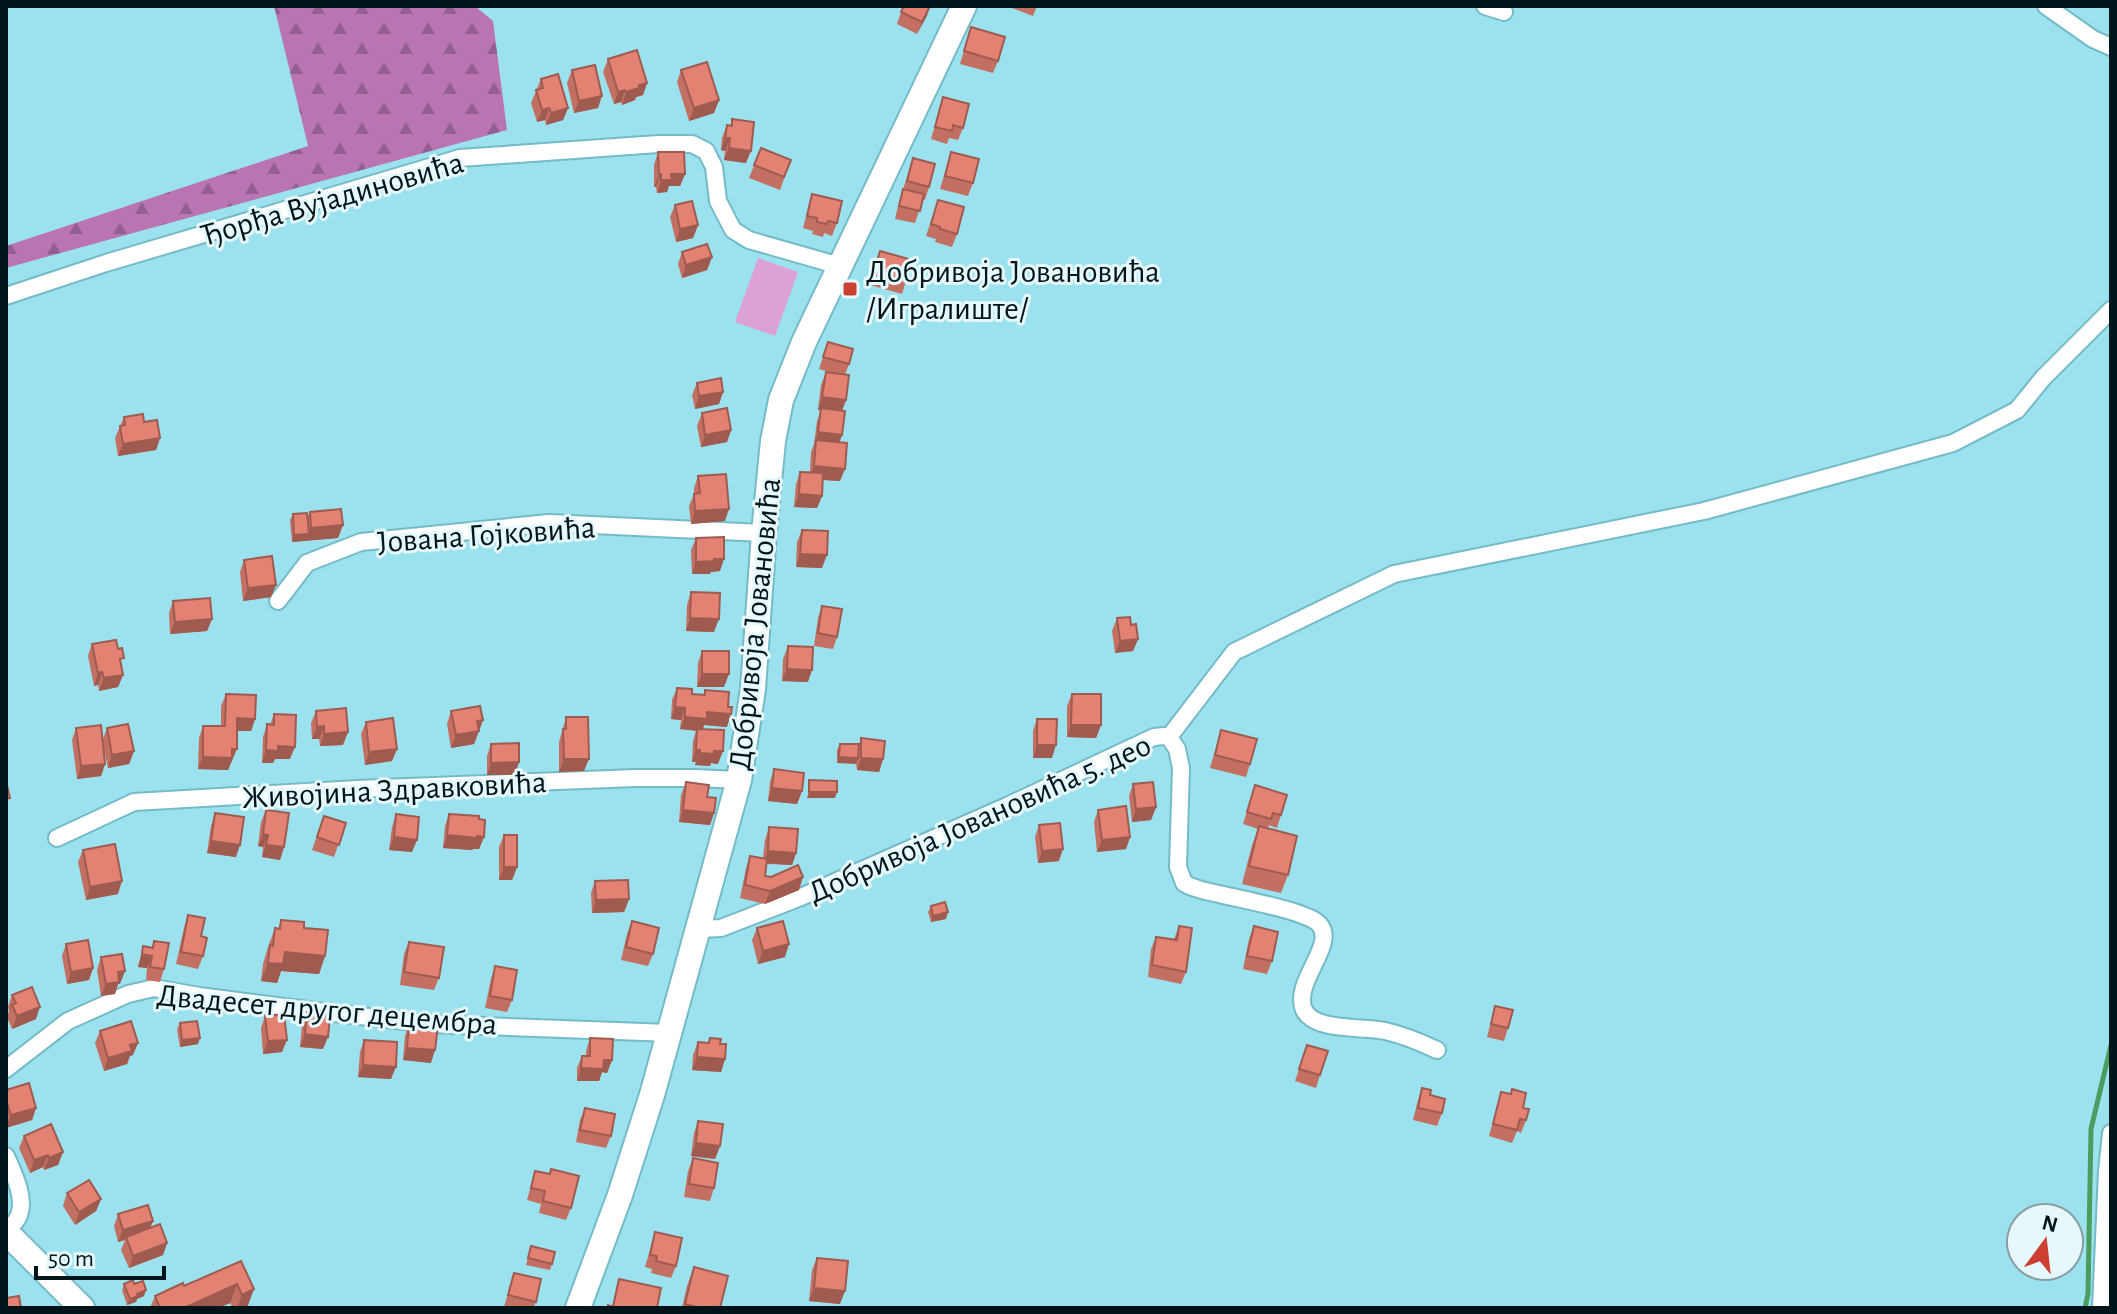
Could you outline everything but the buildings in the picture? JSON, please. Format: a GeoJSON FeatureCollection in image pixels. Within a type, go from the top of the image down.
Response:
{"type":"FeatureCollection","features":[{"type":"Feature","properties":{"kind":"street","name":"Добривоја Јовановића"},"geometry":{"type":"LineString","coordinates":[[578,1308],[620,1195],[670,1033],[739,780],[753,689],[764,533],[773,441],[781,400],[804,342],[964,6]]}},
{"type":"Feature","properties":{"kind":"street"},"geometry":{"type":"LineString","coordinates":[[1485,6],[1504,12]]}},
{"type":"Feature","properties":{"kind":"street"},"geometry":{"type":"LineString","coordinates":[[2046,6],[2093,39],[2111,47]]}},
{"type":"Feature","properties":{"kind":"street","name":"Ђорђа Вујадиновића"},"geometry":{"type":"LineString","coordinates":[[6,296],[106,263],[460,158],[658,144],[692,144],[706,151],[714,167],[718,201],[733,230],[749,240],[840,266]]}},
{"type":"Feature","properties":{"kind":"street"},"geometry":{"type":"LineString","coordinates":[[1169,737],[1234,652],[1394,574],[1704,511],[1953,443],[2017,410],[2043,378],[2111,310]]}},
{"type":"Feature","properties":{"kind":"street","name":"Јована Гојковића"},"geometry":{"type":"LineString","coordinates":[[278,601],[307,563],[361,542],[549,523],[764,533]]}},
{"type":"Feature","properties":{"kind":"street","name":"Добривоја Јовановића 5. део"},"geometry":{"type":"LineString","coordinates":[[700,929],[721,928],[801,897],[1160,735],[1169,737],[1180,760],[1178,867],[1184,883],[1199,890],[1292,912],[1320,924],[1324,941],[1304,983],[1301,998],[1310,1018],[1318,1023],[1383,1031],[1437,1050]]}},
{"type":"Feature","properties":{"kind":"street","name":"Живојина Здравковића"},"geometry":{"type":"LineString","coordinates":[[57,838],[134,802],[635,778],[739,780]]}},
{"type":"Feature","properties":{"kind":"street","name":"Двадесет другог децембра"},"geometry":{"type":"LineString","coordinates":[[6,1069],[68,1021],[128,994],[154,988],[431,1024],[670,1033]]}},
{"type":"Feature","properties":{"kind":"street"},"geometry":{"type":"LineString","coordinates":[[2101,1308],[2111,1133]]}},
{"type":"Feature","properties":{"kind":"street"},"geometry":{"type":"LineString","coordinates":[[6,1156],[21,1206],[20,1215],[6,1231],[82,1308]]}},
{"type":"Feature","properties":{"kind":"green space"},"geometry":{"type":"Polygon","coordinates":[[[274,6],[475,6],[493,21],[507,130],[6,268],[6,246],[308,146],[274,6]]]}},
{"type":"Feature","properties":{"kind":"shaded area"},"geometry":{"type":"Polygon","coordinates":[[[758,258],[798,272],[775,336],[735,322],[758,258]]]}},
{"type":"Feature","properties":{"kind":"waterway"},"geometry":{"type":"LineString","coordinates":[[2085,1308],[2088,1294],[2091,1129],[2111,1045]]}},
{"type":"Feature","properties":{"kind":"place","name":"Добривоја Јовановића /Игралиште/"},"geometry":{"type":"Point","coordinates":[850,289]}}]}
